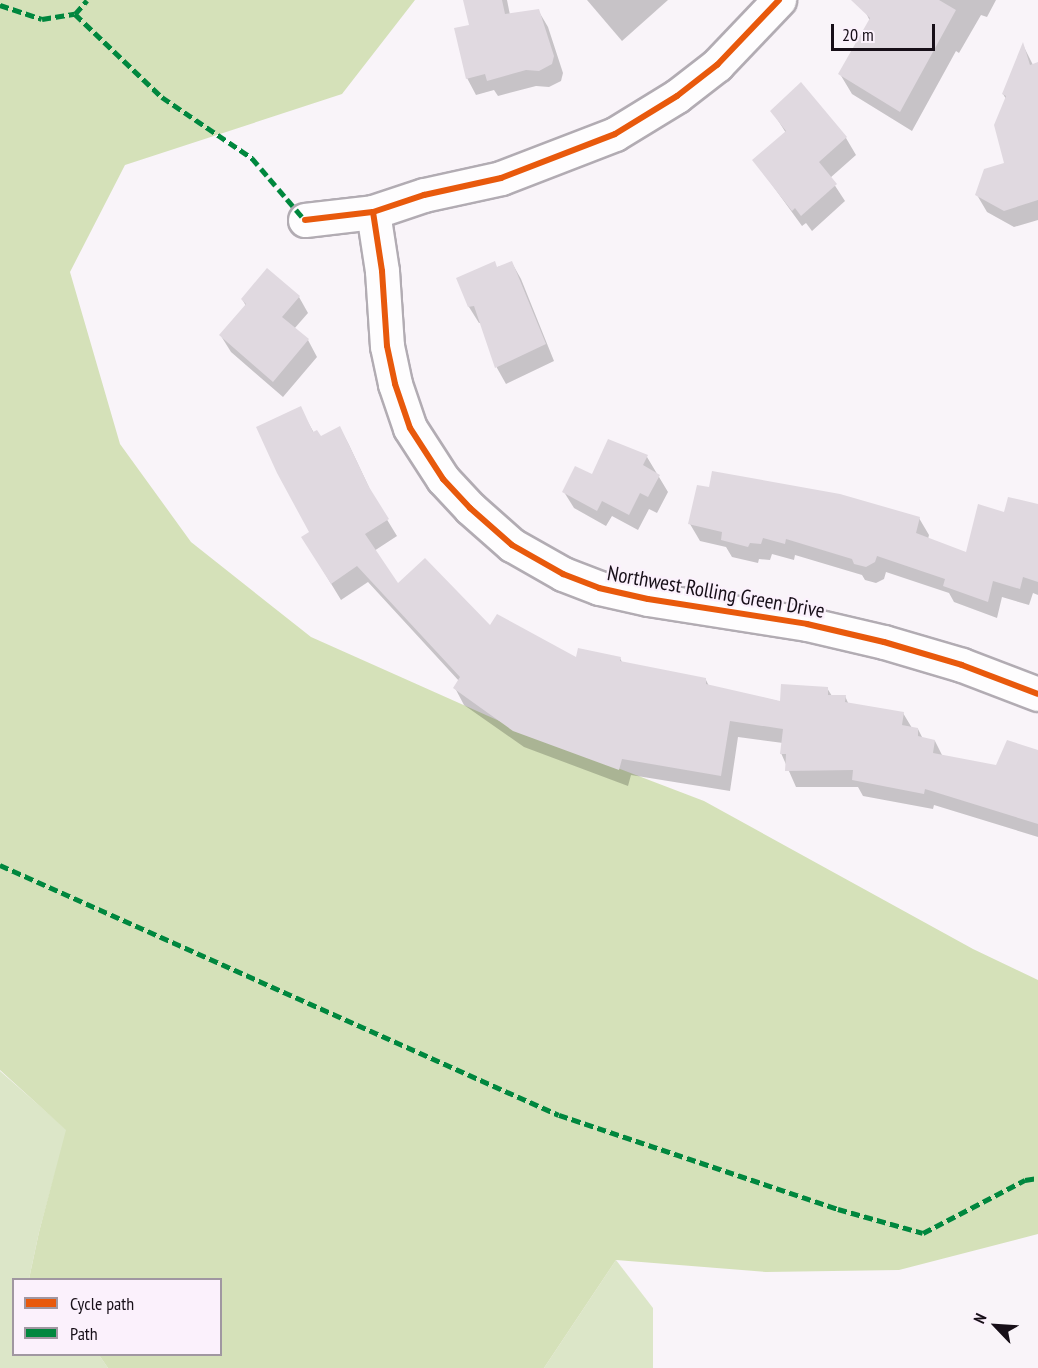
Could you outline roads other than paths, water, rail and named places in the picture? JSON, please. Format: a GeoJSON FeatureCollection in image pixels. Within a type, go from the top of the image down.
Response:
{"type":"FeatureCollection","features":[{"type":"Feature","properties":{"kind":"street"},"geometry":{"type":"LineString","coordinates":[[305,220],[372,212],[424,195],[501,178],[615,134],[676,96],[717,65],[779,0]]}},
{"type":"Feature","properties":{"kind":"street","name":"Northwest Rolling Green Drive"},"geometry":{"type":"LineString","coordinates":[[372,212],[382,271],[387,346],[395,384],[410,428],[443,479],[470,508],[512,544],[563,574],[599,588],[648,599],[807,624],[884,642],[962,665],[1038,694]]}}]}
